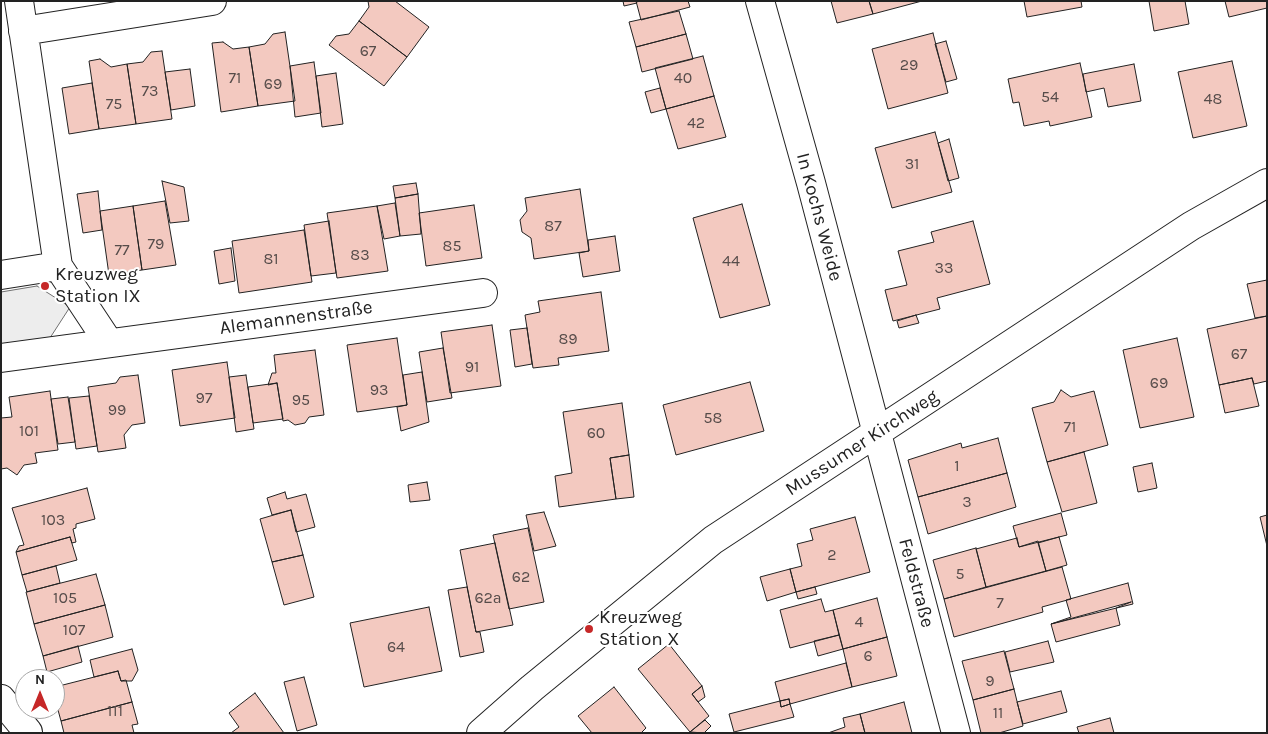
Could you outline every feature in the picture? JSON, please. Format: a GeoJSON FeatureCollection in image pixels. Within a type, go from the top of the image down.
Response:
{"type":"FeatureCollection","features":[{"type":"Feature","properties":{"kind":"street"},"geometry":{"type":"LineString","coordinates":[[19,1],[58,266],[109,343]]}},
{"type":"Feature","properties":{"kind":"street"},"geometry":{"type":"LineString","coordinates":[[23,30],[212,1]]}},
{"type":"Feature","properties":{"kind":"street","name":"In Kochs Weide"},"geometry":{"type":"LineString","coordinates":[[760,1],[811,183],[876,434]]}},
{"type":"Feature","properties":{"kind":"street","name":"Mussumer Kirchweg"},"geometry":{"type":"LineString","coordinates":[[481,733],[532,688],[713,540],[1191,226],[1266,185]]}},
{"type":"Feature","properties":{"kind":"street"},"geometry":{"type":"LineString","coordinates":[[1,275],[58,266]]}},
{"type":"Feature","properties":{"kind":"street","name":"Alemannenstraße"},"geometry":{"type":"LineString","coordinates":[[1,358],[483,293]]}},
{"type":"Feature","properties":{"kind":"street","name":"Feldstraße"},"geometry":{"type":"LineString","coordinates":[[876,434],[956,733]]}},
{"type":"Feature","properties":{"kind":"street"},"geometry":{"type":"LineString","coordinates":[[1,699],[28,732]]}},
{"type":"Feature","properties":{"kind":"shaded area"},"geometry":{"type":"Polygon","coordinates":[[[37,286],[70,307],[48,341],[1,348],[1,292],[37,286]]]}},
{"type":"Feature","properties":{"kind":"building"},"geometry":{"type":"Polygon","coordinates":[[[368,1],[395,1],[429,27],[407,57],[359,21],[369,7],[368,1]]]}},
{"type":"Feature","properties":{"kind":"building"},"geometry":{"type":"Polygon","coordinates":[[[623,1],[636,1],[637,3],[624,6],[623,1]]]}},
{"type":"Feature","properties":{"kind":"building"},"geometry":{"type":"Polygon","coordinates":[[[636,1],[688,1],[690,7],[641,20],[636,1]]]}},
{"type":"Feature","properties":{"kind":"building"},"geometry":{"type":"Polygon","coordinates":[[[831,1],[869,1],[873,14],[837,23],[831,1]]]}},
{"type":"Feature","properties":{"kind":"building"},"geometry":{"type":"Polygon","coordinates":[[[869,1],[922,1],[873,14],[869,1]]]}},
{"type":"Feature","properties":{"kind":"building"},"geometry":{"type":"Polygon","coordinates":[[[1024,1],[1081,1],[1082,7],[1027,17],[1024,1]]]}},
{"type":"Feature","properties":{"kind":"building"},"geometry":{"type":"Polygon","coordinates":[[[1149,1],[1185,1],[1189,24],[1154,31],[1149,1]]]}},
{"type":"Feature","properties":{"kind":"building"},"geometry":{"type":"Polygon","coordinates":[[[1225,1],[1267,1],[1267,8],[1229,17],[1225,1]]]}},
{"type":"Feature","properties":{"kind":"building"},"geometry":{"type":"Polygon","coordinates":[[[679,11],[686,34],[636,47],[629,22],[679,11]]]}},
{"type":"Feature","properties":{"kind":"building"},"geometry":{"type":"Polygon","coordinates":[[[359,21],[407,57],[384,86],[329,45],[336,36],[349,34],[359,21]]]}},
{"type":"Feature","properties":{"kind":"building"},"geometry":{"type":"Polygon","coordinates":[[[285,32],[295,101],[258,106],[249,47],[265,44],[273,34],[285,32]]]}},
{"type":"Feature","properties":{"kind":"building"},"geometry":{"type":"Polygon","coordinates":[[[933,33],[948,93],[888,109],[872,49],[933,33]]]}},
{"type":"Feature","properties":{"kind":"building"},"geometry":{"type":"Polygon","coordinates":[[[686,34],[693,59],[642,72],[636,47],[686,34]]]}},
{"type":"Feature","properties":{"kind":"building"},"geometry":{"type":"Polygon","coordinates":[[[946,41],[957,79],[946,82],[935,44],[946,41]]]}},
{"type":"Feature","properties":{"kind":"building"},"geometry":{"type":"Polygon","coordinates":[[[223,42],[233,49],[249,47],[258,106],[221,112],[212,43],[223,42]]]}},
{"type":"Feature","properties":{"kind":"building"},"geometry":{"type":"Polygon","coordinates":[[[162,51],[172,119],[136,124],[127,64],[143,62],[151,52],[162,51]]]}},
{"type":"Feature","properties":{"kind":"building"},"geometry":{"type":"Polygon","coordinates":[[[703,56],[714,96],[666,109],[655,68],[703,56]]]}},
{"type":"Feature","properties":{"kind":"building"},"geometry":{"type":"Polygon","coordinates":[[[100,59],[111,67],[127,64],[136,124],[99,129],[89,61],[100,59]]]}},
{"type":"Feature","properties":{"kind":"building"},"geometry":{"type":"Polygon","coordinates":[[[1232,61],[1247,126],[1193,138],[1178,72],[1232,61]]]}},
{"type":"Feature","properties":{"kind":"building"},"geometry":{"type":"Polygon","coordinates":[[[314,62],[321,113],[295,117],[290,66],[314,62]]]}},
{"type":"Feature","properties":{"kind":"building"},"geometry":{"type":"Polygon","coordinates":[[[1080,63],[1092,117],[1050,126],[1049,121],[1024,126],[1019,102],[1013,103],[1008,79],[1080,63]]]}},
{"type":"Feature","properties":{"kind":"building"},"geometry":{"type":"Polygon","coordinates":[[[1134,64],[1141,101],[1108,107],[1104,88],[1086,92],[1083,74],[1134,64]]]}},
{"type":"Feature","properties":{"kind":"building"},"geometry":{"type":"Polygon","coordinates":[[[190,69],[195,106],[171,110],[165,72],[190,69]]]}},
{"type":"Feature","properties":{"kind":"building"},"geometry":{"type":"Polygon","coordinates":[[[336,73],[343,124],[322,127],[316,76],[336,73]]]}},
{"type":"Feature","properties":{"kind":"building"},"geometry":{"type":"Polygon","coordinates":[[[92,83],[99,129],[69,134],[62,88],[92,83]]]}},
{"type":"Feature","properties":{"kind":"building"},"geometry":{"type":"Polygon","coordinates":[[[660,88],[666,109],[651,113],[645,92],[660,88]]]}},
{"type":"Feature","properties":{"kind":"building"},"geometry":{"type":"Polygon","coordinates":[[[714,96],[726,137],[678,149],[666,109],[714,96]]]}},
{"type":"Feature","properties":{"kind":"building"},"geometry":{"type":"Polygon","coordinates":[[[935,132],[952,192],[892,208],[875,148],[935,132]]]}},
{"type":"Feature","properties":{"kind":"building"},"geometry":{"type":"Polygon","coordinates":[[[949,139],[959,178],[948,181],[938,143],[949,139]]]}},
{"type":"Feature","properties":{"kind":"building"},"geometry":{"type":"Polygon","coordinates":[[[162,181],[184,187],[189,221],[170,223],[162,181]]]}},
{"type":"Feature","properties":{"kind":"building"},"geometry":{"type":"Polygon","coordinates":[[[416,183],[418,194],[395,198],[393,186],[416,183]]]}},
{"type":"Feature","properties":{"kind":"building"},"geometry":{"type":"Polygon","coordinates":[[[580,189],[589,251],[534,259],[531,238],[522,232],[520,220],[527,211],[525,198],[580,189]]]}},
{"type":"Feature","properties":{"kind":"building"},"geometry":{"type":"Polygon","coordinates":[[[98,191],[102,230],[83,233],[77,194],[98,191]]]}},
{"type":"Feature","properties":{"kind":"building"},"geometry":{"type":"Polygon","coordinates":[[[418,194],[421,234],[400,236],[395,198],[418,194]]]}},
{"type":"Feature","properties":{"kind":"building"},"geometry":{"type":"Polygon","coordinates":[[[165,201],[176,265],[142,270],[133,206],[165,201]]]}},
{"type":"Feature","properties":{"kind":"building"},"geometry":{"type":"Polygon","coordinates":[[[395,203],[400,236],[384,239],[377,206],[395,203]]]}},
{"type":"Feature","properties":{"kind":"building"},"geometry":{"type":"Polygon","coordinates":[[[742,204],[770,305],[720,318],[693,218],[742,204]]]}},
{"type":"Feature","properties":{"kind":"building"},"geometry":{"type":"Polygon","coordinates":[[[474,205],[482,258],[426,266],[419,213],[474,205]]]}},
{"type":"Feature","properties":{"kind":"building"},"geometry":{"type":"Polygon","coordinates":[[[133,206],[142,270],[109,275],[100,211],[133,206]]]}},
{"type":"Feature","properties":{"kind":"building"},"geometry":{"type":"Polygon","coordinates":[[[377,206],[388,271],[337,278],[327,213],[377,206]]]}},
{"type":"Feature","properties":{"kind":"building"},"geometry":{"type":"Polygon","coordinates":[[[329,221],[336,273],[311,276],[304,225],[329,221]]]}},
{"type":"Feature","properties":{"kind":"building"},"geometry":{"type":"Polygon","coordinates":[[[973,221],[990,284],[937,298],[940,309],[893,321],[885,290],[907,285],[898,251],[934,242],[931,232],[973,221]]]}},
{"type":"Feature","properties":{"kind":"building"},"geometry":{"type":"Polygon","coordinates":[[[304,230],[312,282],[239,293],[232,241],[304,230]]]}},
{"type":"Feature","properties":{"kind":"building"},"geometry":{"type":"Polygon","coordinates":[[[615,236],[620,271],[583,277],[579,253],[589,251],[588,240],[615,236]]]}},
{"type":"Feature","properties":{"kind":"building"},"geometry":{"type":"Polygon","coordinates":[[[231,248],[235,281],[219,284],[214,251],[231,248]]]}},
{"type":"Feature","properties":{"kind":"building"},"geometry":{"type":"Polygon","coordinates":[[[1267,280],[1267,316],[1255,318],[1247,284],[1267,280]]]}},
{"type":"Feature","properties":{"kind":"building"},"geometry":{"type":"Polygon","coordinates":[[[601,292],[609,351],[558,358],[559,365],[533,368],[525,315],[540,312],[538,301],[601,292]]]}},
{"type":"Feature","properties":{"kind":"building"},"geometry":{"type":"Polygon","coordinates":[[[916,315],[919,323],[899,328],[897,321],[916,315]]]}},
{"type":"Feature","properties":{"kind":"building"},"geometry":{"type":"Polygon","coordinates":[[[1267,316],[1267,381],[1254,384],[1252,378],[1219,385],[1207,329],[1267,316]]]}},
{"type":"Feature","properties":{"kind":"building"},"geometry":{"type":"Polygon","coordinates":[[[492,325],[501,386],[450,393],[441,332],[492,325]]]}},
{"type":"Feature","properties":{"kind":"building"},"geometry":{"type":"Polygon","coordinates":[[[527,328],[532,364],[515,367],[510,330],[527,328]]]}},
{"type":"Feature","properties":{"kind":"building"},"geometry":{"type":"Polygon","coordinates":[[[397,338],[407,405],[357,412],[347,345],[397,338]]]}},
{"type":"Feature","properties":{"kind":"building"},"geometry":{"type":"Polygon","coordinates":[[[1177,338],[1194,417],[1140,428],[1123,350],[1177,338]]]}},
{"type":"Feature","properties":{"kind":"building"},"geometry":{"type":"Polygon","coordinates":[[[443,348],[452,398],[427,402],[419,352],[443,348]]]}},
{"type":"Feature","properties":{"kind":"building"},"geometry":{"type":"Polygon","coordinates":[[[315,350],[324,415],[309,417],[305,423],[295,425],[288,420],[283,421],[277,383],[268,385],[272,373],[276,373],[274,355],[315,350]]]}},
{"type":"Feature","properties":{"kind":"building"},"geometry":{"type":"Polygon","coordinates":[[[227,362],[235,418],[180,426],[172,370],[227,362]]]}},
{"type":"Feature","properties":{"kind":"building"},"geometry":{"type":"Polygon","coordinates":[[[422,372],[429,422],[401,431],[397,407],[407,405],[403,375],[422,372]]]}},
{"type":"Feature","properties":{"kind":"building"},"geometry":{"type":"Polygon","coordinates":[[[138,375],[145,423],[132,425],[124,435],[126,448],[98,452],[88,387],[116,383],[120,377],[138,375]]]}},
{"type":"Feature","properties":{"kind":"building"},"geometry":{"type":"Polygon","coordinates":[[[246,375],[254,429],[236,432],[229,377],[246,375]]]}},
{"type":"Feature","properties":{"kind":"building"},"geometry":{"type":"Polygon","coordinates":[[[1252,378],[1259,406],[1225,413],[1219,385],[1252,378]]]}},
{"type":"Feature","properties":{"kind":"building"},"geometry":{"type":"Polygon","coordinates":[[[750,382],[764,431],[676,455],[663,405],[750,382]]]}},
{"type":"Feature","properties":{"kind":"building"},"geometry":{"type":"Polygon","coordinates":[[[277,383],[283,419],[253,423],[248,387],[277,383]]]}},
{"type":"Feature","properties":{"kind":"building"},"geometry":{"type":"Polygon","coordinates":[[[1061,390],[1071,397],[1094,391],[1108,445],[1047,462],[1032,408],[1054,402],[1061,390]]]}},
{"type":"Feature","properties":{"kind":"building"},"geometry":{"type":"Polygon","coordinates":[[[50,391],[58,450],[35,453],[37,463],[24,465],[17,475],[7,468],[1,469],[1,418],[12,417],[9,397],[50,391]]]}},
{"type":"Feature","properties":{"kind":"building"},"geometry":{"type":"Polygon","coordinates":[[[89,396],[97,446],[76,449],[69,398],[89,396]]]}},
{"type":"Feature","properties":{"kind":"building"},"geometry":{"type":"Polygon","coordinates":[[[68,397],[75,442],[58,444],[51,399],[68,397]]]}},
{"type":"Feature","properties":{"kind":"building"},"geometry":{"type":"Polygon","coordinates":[[[622,403],[629,455],[610,458],[616,499],[559,507],[555,476],[572,473],[563,412],[622,403]]]}},
{"type":"Feature","properties":{"kind":"building"},"geometry":{"type":"Polygon","coordinates":[[[998,438],[1007,473],[918,497],[908,460],[961,443],[962,448],[998,438]]]}},
{"type":"Feature","properties":{"kind":"building"},"geometry":{"type":"Polygon","coordinates":[[[1084,452],[1097,503],[1062,512],[1047,462],[1084,452]]]}},
{"type":"Feature","properties":{"kind":"building"},"geometry":{"type":"Polygon","coordinates":[[[629,455],[634,497],[616,499],[610,458],[629,455]]]}},
{"type":"Feature","properties":{"kind":"building"},"geometry":{"type":"Polygon","coordinates":[[[1152,463],[1157,488],[1138,492],[1133,467],[1152,463]]]}},
{"type":"Feature","properties":{"kind":"building"},"geometry":{"type":"Polygon","coordinates":[[[1007,473],[1016,507],[928,534],[918,497],[1007,473]]]}},
{"type":"Feature","properties":{"kind":"building"},"geometry":{"type":"Polygon","coordinates":[[[427,482],[430,500],[410,502],[408,485],[427,482]]]}},
{"type":"Feature","properties":{"kind":"building"},"geometry":{"type":"Polygon","coordinates":[[[87,488],[95,519],[76,524],[76,528],[73,529],[76,542],[72,543],[70,537],[16,552],[19,546],[24,545],[12,508],[87,488]]]}},
{"type":"Feature","properties":{"kind":"building"},"geometry":{"type":"Polygon","coordinates":[[[285,492],[287,499],[306,494],[315,527],[296,532],[291,510],[272,515],[267,498],[285,492]]]}},
{"type":"Feature","properties":{"kind":"building"},"geometry":{"type":"Polygon","coordinates":[[[291,510],[303,555],[272,562],[260,519],[291,510]]]}},
{"type":"Feature","properties":{"kind":"building"},"geometry":{"type":"Polygon","coordinates":[[[544,512],[556,546],[534,551],[526,515],[544,512]]]}},
{"type":"Feature","properties":{"kind":"building"},"geometry":{"type":"Polygon","coordinates":[[[1061,513],[1067,535],[1019,547],[1013,526],[1061,513]]]}},
{"type":"Feature","properties":{"kind":"building"},"geometry":{"type":"Polygon","coordinates":[[[1267,515],[1267,546],[1260,517],[1267,515]]]}},
{"type":"Feature","properties":{"kind":"building"},"geometry":{"type":"Polygon","coordinates":[[[855,517],[870,572],[796,592],[790,569],[802,566],[797,544],[813,540],[810,529],[855,517]]]}},
{"type":"Feature","properties":{"kind":"building"},"geometry":{"type":"Polygon","coordinates":[[[528,528],[544,602],[509,609],[493,535],[528,528]]]}},
{"type":"Feature","properties":{"kind":"building"},"geometry":{"type":"Polygon","coordinates":[[[70,537],[77,560],[22,575],[16,552],[70,537]]]}},
{"type":"Feature","properties":{"kind":"building"},"geometry":{"type":"Polygon","coordinates":[[[1059,537],[1067,565],[1046,571],[1038,543],[1059,537]]]}},
{"type":"Feature","properties":{"kind":"building"},"geometry":{"type":"Polygon","coordinates":[[[1017,538],[1019,547],[1038,541],[1046,571],[986,587],[976,549],[1017,538]]]}},
{"type":"Feature","properties":{"kind":"building"},"geometry":{"type":"Polygon","coordinates":[[[495,543],[513,625],[476,632],[460,550],[495,543]]]}},
{"type":"Feature","properties":{"kind":"building"},"geometry":{"type":"Polygon","coordinates":[[[976,548],[986,587],[944,599],[933,560],[976,548]]]}},
{"type":"Feature","properties":{"kind":"building"},"geometry":{"type":"Polygon","coordinates":[[[303,555],[314,597],[284,605],[272,562],[303,555]]]}},
{"type":"Feature","properties":{"kind":"building"},"geometry":{"type":"Polygon","coordinates":[[[56,566],[60,583],[27,592],[22,575],[56,566]]]}},
{"type":"Feature","properties":{"kind":"building"},"geometry":{"type":"Polygon","coordinates":[[[1062,567],[1071,599],[1042,607],[1043,612],[954,637],[944,599],[1062,567]]]}},
{"type":"Feature","properties":{"kind":"building"},"geometry":{"type":"Polygon","coordinates":[[[790,569],[796,592],[767,601],[760,577],[790,569]]]}},
{"type":"Feature","properties":{"kind":"building"},"geometry":{"type":"Polygon","coordinates":[[[96,574],[105,605],[34,624],[26,592],[96,574]]]}},
{"type":"Feature","properties":{"kind":"building"},"geometry":{"type":"Polygon","coordinates":[[[1128,583],[1133,604],[1051,624],[1071,617],[1066,600],[1128,583]]]}},
{"type":"Feature","properties":{"kind":"building"},"geometry":{"type":"Polygon","coordinates":[[[467,587],[476,632],[480,632],[484,652],[460,657],[448,590],[467,587]]]}},
{"type":"Feature","properties":{"kind":"building"},"geometry":{"type":"Polygon","coordinates":[[[815,587],[817,594],[798,599],[796,592],[815,587]]]}},
{"type":"Feature","properties":{"kind":"building"},"geometry":{"type":"Polygon","coordinates":[[[877,598],[887,637],[843,649],[833,610],[877,598]]]}},
{"type":"Feature","properties":{"kind":"building"},"geometry":{"type":"Polygon","coordinates":[[[821,599],[825,612],[833,610],[839,635],[790,648],[780,610],[821,599]]]}},
{"type":"Feature","properties":{"kind":"building"},"geometry":{"type":"Polygon","coordinates":[[[1131,602],[1116,608],[1120,625],[1056,642],[1051,624],[1131,602]]]}},
{"type":"Feature","properties":{"kind":"building"},"geometry":{"type":"Polygon","coordinates":[[[105,605],[113,637],[43,656],[34,624],[105,605]]]}},
{"type":"Feature","properties":{"kind":"building"},"geometry":{"type":"Polygon","coordinates":[[[429,607],[442,671],[364,687],[350,623],[429,607]]]}},
{"type":"Feature","properties":{"kind":"building"},"geometry":{"type":"Polygon","coordinates":[[[839,635],[843,649],[818,656],[814,641],[839,635]]]}},
{"type":"Feature","properties":{"kind":"building"},"geometry":{"type":"Polygon","coordinates":[[[887,637],[897,676],[852,687],[843,649],[887,637]]]}},
{"type":"Feature","properties":{"kind":"building"},"geometry":{"type":"Polygon","coordinates":[[[1048,641],[1054,662],[1010,672],[1005,652],[1048,641]]]}},
{"type":"Feature","properties":{"kind":"building"},"geometry":{"type":"Polygon","coordinates":[[[669,644],[702,686],[692,694],[709,716],[690,732],[638,669],[669,644]]]}},
{"type":"Feature","properties":{"kind":"building"},"geometry":{"type":"Polygon","coordinates":[[[78,646],[82,662],[58,669],[46,669],[43,656],[78,646]]]}},
{"type":"Feature","properties":{"kind":"building"},"geometry":{"type":"Polygon","coordinates":[[[132,649],[138,670],[132,681],[121,681],[118,671],[94,677],[90,660],[132,649]]]}},
{"type":"Feature","properties":{"kind":"building"},"geometry":{"type":"Polygon","coordinates":[[[1004,651],[1014,689],[973,700],[962,661],[1004,651]]]}},
{"type":"Feature","properties":{"kind":"building"},"geometry":{"type":"Polygon","coordinates":[[[846,663],[852,687],[790,704],[789,699],[780,701],[775,682],[846,663]]]}},
{"type":"Feature","properties":{"kind":"building"},"geometry":{"type":"Polygon","coordinates":[[[118,671],[121,681],[126,680],[132,702],[61,721],[60,719],[65,719],[65,684],[118,671]]]}},
{"type":"Feature","properties":{"kind":"building"},"geometry":{"type":"Polygon","coordinates":[[[304,677],[317,725],[297,731],[284,682],[304,677]]]}},
{"type":"Feature","properties":{"kind":"building"},"geometry":{"type":"Polygon","coordinates":[[[702,686],[705,697],[698,702],[692,694],[702,686]]]}},
{"type":"Feature","properties":{"kind":"building"},"geometry":{"type":"Polygon","coordinates":[[[614,687],[646,728],[641,733],[592,733],[578,716],[614,687]]]}},
{"type":"Feature","properties":{"kind":"building"},"geometry":{"type":"Polygon","coordinates":[[[1014,689],[1023,726],[999,733],[981,733],[973,700],[1014,689]]]}},
{"type":"Feature","properties":{"kind":"building"},"geometry":{"type":"Polygon","coordinates":[[[1061,691],[1067,712],[1023,724],[1017,702],[1061,691]]]}},
{"type":"Feature","properties":{"kind":"building"},"geometry":{"type":"Polygon","coordinates":[[[255,693],[284,733],[231,733],[239,727],[229,713],[255,693]]]}},
{"type":"Feature","properties":{"kind":"building"},"geometry":{"type":"Polygon","coordinates":[[[789,699],[790,704],[781,707],[780,701],[789,699]]]}},
{"type":"Feature","properties":{"kind":"building"},"geometry":{"type":"Polygon","coordinates":[[[780,701],[781,707],[790,704],[794,717],[734,732],[729,714],[780,701]]]}},
{"type":"Feature","properties":{"kind":"building"},"geometry":{"type":"Polygon","coordinates":[[[132,702],[138,724],[132,725],[134,733],[64,733],[61,721],[132,702]]]}},
{"type":"Feature","properties":{"kind":"building"},"geometry":{"type":"Polygon","coordinates":[[[904,702],[912,733],[865,733],[860,714],[904,702]]]}},
{"type":"Feature","properties":{"kind":"building"},"geometry":{"type":"Polygon","coordinates":[[[860,714],[865,733],[828,733],[845,727],[843,718],[860,714]]]}},
{"type":"Feature","properties":{"kind":"building"},"geometry":{"type":"Polygon","coordinates":[[[1110,718],[1114,733],[1079,733],[1077,727],[1110,718]]]}},
{"type":"Feature","properties":{"kind":"building"},"geometry":{"type":"Polygon","coordinates":[[[705,720],[711,726],[704,733],[690,732],[705,720]]]}},
{"type":"Feature","properties":{"kind":"place","name":"Kreuzweg Station IX"},"geometry":{"type":"Point","coordinates":[45,286]}},
{"type":"Feature","properties":{"kind":"place","name":"Kreuzweg Station X"},"geometry":{"type":"Point","coordinates":[589,629]}}]}
